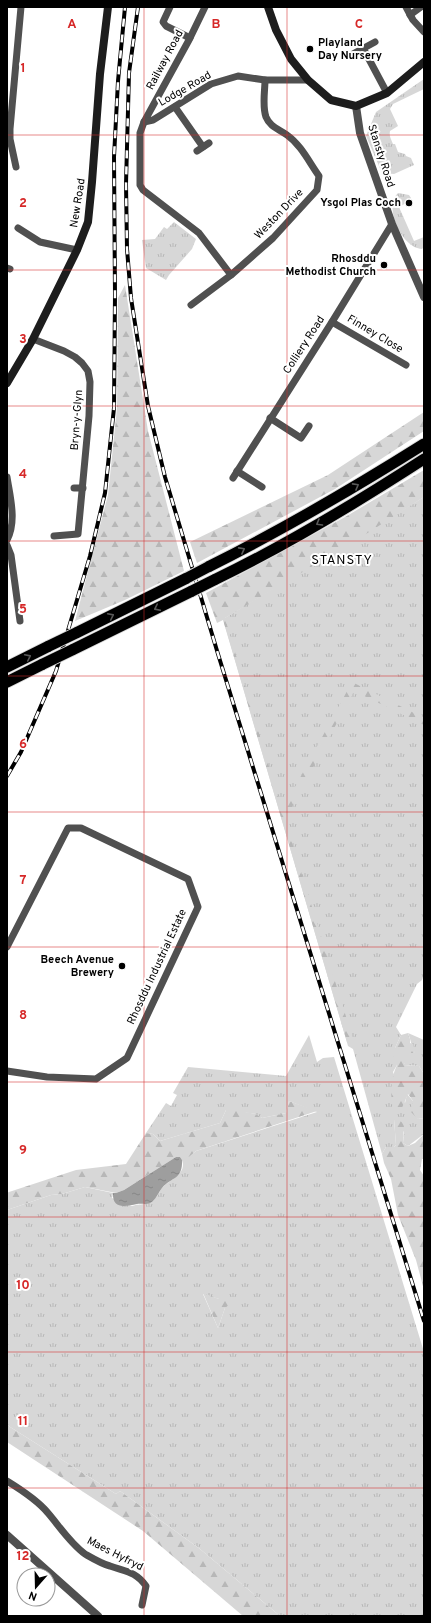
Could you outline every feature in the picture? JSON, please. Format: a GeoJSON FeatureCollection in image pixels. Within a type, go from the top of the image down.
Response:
{"type":"FeatureCollection","features":[{"type":"Feature","properties":{"kind":"highway"},"geometry":{"type":"LineString","coordinates":[[7,667],[244,549],[369,479],[424,444]]}},
{"type":"Feature","properties":{"kind":"highway"},"geometry":{"type":"LineString","coordinates":[[7,682],[248,564],[356,502],[424,460]]}},
{"type":"Feature","properties":{"kind":"main road","name":"New Road"},"geometry":{"type":"LineString","coordinates":[[7,383],[33,339],[88,222],[107,7]]}},
{"type":"Feature","properties":{"kind":"main road"},"geometry":{"type":"LineString","coordinates":[[268,7],[276,30],[291,58],[308,80],[331,100],[356,106],[388,93],[424,62]]}},
{"type":"Feature","properties":{"kind":"street"},"geometry":{"type":"LineString","coordinates":[[16,167],[10,139],[10,129],[21,7]]}},
{"type":"Feature","properties":{"kind":"street"},"geometry":{"type":"LineString","coordinates":[[170,7],[163,22],[166,26],[190,38]]}},
{"type":"Feature","properties":{"kind":"street","name":"Railway Road"},"geometry":{"type":"LineString","coordinates":[[205,7],[190,38],[144,122],[140,133],[140,185],[143,190],[199,233],[231,274]]}},
{"type":"Feature","properties":{"kind":"street"},"geometry":{"type":"LineString","coordinates":[[406,7],[410,15],[424,32]]}},
{"type":"Feature","properties":{"kind":"street"},"geometry":{"type":"LineString","coordinates":[[410,15],[422,7]]}},
{"type":"Feature","properties":{"kind":"street"},"geometry":{"type":"LineString","coordinates":[[351,55],[375,42]]}},
{"type":"Feature","properties":{"kind":"street"},"geometry":{"type":"LineString","coordinates":[[363,48],[388,93]]}},
{"type":"Feature","properties":{"kind":"street","name":"Lodge Road"},"geometry":{"type":"LineString","coordinates":[[144,122],[153,120],[211,84],[238,76],[265,80],[308,80]]}},
{"type":"Feature","properties":{"kind":"street","name":"Weston Drive"},"geometry":{"type":"LineString","coordinates":[[190,305],[231,274],[273,238],[317,190],[319,176],[296,142],[273,127],[266,117],[264,100],[265,80]]}},
{"type":"Feature","properties":{"kind":"street","name":"Stansty Road"},"geometry":{"type":"LineString","coordinates":[[356,106],[360,133],[392,224],[424,297]]}},
{"type":"Feature","properties":{"kind":"street"},"geometry":{"type":"LineString","coordinates":[[175,107],[203,147]]}},
{"type":"Feature","properties":{"kind":"street","name":"Colliery Road"},"geometry":{"type":"LineString","coordinates":[[232,478],[332,322],[392,224]]}},
{"type":"Feature","properties":{"kind":"street"},"geometry":{"type":"LineString","coordinates":[[18,228],[40,242],[76,250]]}},
{"type":"Feature","properties":{"kind":"street","name":"Finney Close"},"geometry":{"type":"LineString","coordinates":[[332,322],[406,365]]}},
{"type":"Feature","properties":{"kind":"street","name":"Bryn-y-Glyn"},"geometry":{"type":"LineString","coordinates":[[33,339],[64,351],[82,363],[88,371],[90,382],[83,488],[78,534],[54,536]]}},
{"type":"Feature","properties":{"kind":"street"},"geometry":{"type":"LineString","coordinates":[[270,418],[301,438],[308,426]]}},
{"type":"Feature","properties":{"kind":"street"},"geometry":{"type":"LineString","coordinates":[[237,471],[262,487]]}},
{"type":"Feature","properties":{"kind":"street"},"geometry":{"type":"LineString","coordinates":[[7,477],[12,516],[10,534],[7,540]]}},
{"type":"Feature","properties":{"kind":"street"},"geometry":{"type":"LineString","coordinates":[[74,488],[83,488]]}},
{"type":"Feature","properties":{"kind":"street"},"geometry":{"type":"LineString","coordinates":[[7,545],[10,555],[20,621]]}},
{"type":"Feature","properties":{"kind":"street","name":"Rhosddu Industrial Estate"},"geometry":{"type":"LineString","coordinates":[[7,947],[68,828],[81,828],[188,880],[198,907],[127,1058],[96,1079],[48,1077],[7,1071]]}},
{"type":"Feature","properties":{"kind":"street","name":"Maes Hyfryd"},"geometry":{"type":"LineString","coordinates":[[7,1481],[17,1487],[47,1512],[68,1538],[85,1554],[109,1566],[127,1570],[140,1578],[146,1586],[142,1605]]}},
{"type":"Feature","properties":{"kind":"street"},"geometry":{"type":"LineString","coordinates":[[7,1535],[98,1616]]}},
{"type":"Feature","properties":{"kind":"green space"},"geometry":{"type":"Polygon","coordinates":[[[424,79],[424,89],[393,104],[390,109],[398,126],[390,131],[393,144],[395,144],[398,152],[411,158],[414,165],[394,174],[382,173],[366,136],[376,112],[424,79]]]}},
{"type":"Feature","properties":{"kind":"green space"},"geometry":{"type":"Polygon","coordinates":[[[398,193],[409,195],[411,198],[408,202],[399,207],[414,241],[424,237],[424,247],[422,249],[415,247],[408,242],[397,226],[393,208],[394,199],[398,193]]]}},
{"type":"Feature","properties":{"kind":"green space"},"geometry":{"type":"Polygon","coordinates":[[[174,222],[196,239],[192,249],[166,280],[146,268],[142,240],[155,239],[164,227],[167,229],[174,222]]]}},
{"type":"Feature","properties":{"kind":"green space"},"geometry":{"type":"Polygon","coordinates":[[[125,285],[148,431],[184,571],[125,600],[75,621],[108,495],[117,408],[118,298],[125,285]]]}},
{"type":"Feature","properties":{"kind":"green space"},"geometry":{"type":"Polygon","coordinates":[[[424,412],[424,431],[335,489],[197,563],[190,542],[328,475],[424,412]]]}},
{"type":"Feature","properties":{"kind":"green space"},"geometry":{"type":"Polygon","coordinates":[[[424,470],[424,497],[355,541],[225,618],[282,811],[352,682],[424,718],[424,725],[354,691],[285,820],[353,1039],[347,1042],[223,620],[217,623],[206,593],[345,517],[424,470]]]}},
{"type":"Feature","properties":{"kind":"green space"},"geometry":{"type":"Polygon","coordinates":[[[424,497],[424,975],[422,980],[417,984],[396,1027],[401,1035],[395,1048],[397,1065],[393,1072],[405,1103],[407,1094],[413,1101],[418,1119],[424,1118],[424,1134],[408,1146],[403,1143],[404,1132],[394,1119],[396,1145],[394,1147],[386,1147],[382,1154],[353,1049],[348,1046],[223,619],[424,497]]]}},
{"type":"Feature","properties":{"kind":"green space"},"geometry":{"type":"Polygon","coordinates":[[[408,1033],[424,1040],[424,1074],[419,1066],[403,1065],[405,1063],[405,1053],[415,1053],[408,1033]]]}},
{"type":"Feature","properties":{"kind":"green space"},"geometry":{"type":"Polygon","coordinates":[[[408,1033],[410,1043],[413,1044],[415,1053],[405,1053],[404,1065],[419,1066],[424,1074],[424,1118],[418,1119],[410,1111],[413,1101],[408,1094],[401,1110],[394,1113],[392,1101],[391,1089],[393,1076],[397,1065],[393,1060],[395,1048],[401,1035],[408,1033]]]}},
{"type":"Feature","properties":{"kind":"green space"},"geometry":{"type":"Polygon","coordinates":[[[309,1035],[317,1062],[323,1058],[334,1057],[424,1352],[424,1616],[280,1616],[200,1549],[120,1491],[116,1494],[7,1425],[7,1210],[51,1195],[62,1194],[85,1187],[113,1193],[112,1198],[132,1206],[145,1204],[157,1196],[162,1188],[181,1171],[183,1162],[180,1157],[189,1157],[196,1151],[317,1112],[289,1101],[286,1113],[262,1118],[256,1114],[226,1110],[220,1123],[160,1141],[153,1134],[146,1133],[166,1103],[171,1106],[177,1095],[173,1093],[188,1067],[286,1076],[309,1035]],[[203,1294],[218,1328],[225,1308],[219,1299],[203,1294]]]}},
{"type":"Feature","properties":{"kind":"green space"},"geometry":{"type":"Polygon","coordinates":[[[289,1101],[317,1111],[196,1151],[189,1157],[176,1157],[124,1190],[116,1193],[85,1187],[62,1194],[51,1195],[7,1210],[7,1193],[9,1192],[76,1170],[126,1164],[146,1133],[153,1134],[160,1141],[220,1123],[226,1110],[237,1104],[245,1112],[256,1114],[262,1118],[286,1113],[289,1101]]]}},
{"type":"Feature","properties":{"kind":"green space"},"geometry":{"type":"Polygon","coordinates":[[[397,1118],[404,1124],[403,1143],[408,1146],[415,1143],[424,1134],[424,1159],[422,1159],[420,1170],[424,1176],[424,1290],[416,1260],[398,1215],[391,1179],[382,1154],[386,1147],[394,1147],[396,1145],[394,1119],[397,1118]]]}},
{"type":"Feature","properties":{"kind":"green space"},"geometry":{"type":"Polygon","coordinates":[[[203,1293],[219,1299],[235,1300],[225,1308],[218,1328],[203,1293]]]}},
{"type":"Feature","properties":{"kind":"green space"},"geometry":{"type":"Polygon","coordinates":[[[7,1425],[116,1494],[120,1491],[200,1549],[280,1616],[243,1616],[143,1531],[7,1442],[7,1425]]]}},
{"type":"Feature","properties":{"kind":"water"},"geometry":{"type":"Polygon","coordinates":[[[176,1157],[180,1157],[182,1160],[181,1171],[176,1177],[165,1184],[152,1202],[146,1204],[120,1206],[115,1202],[113,1193],[124,1190],[176,1157]]]}},
{"type":"Feature","properties":{"kind":"railway"},"geometry":{"type":"LineString","coordinates":[[7,776],[21,752],[56,671],[90,556],[105,493],[114,408],[114,157],[118,81],[125,7]]}},
{"type":"Feature","properties":{"kind":"railway"},"geometry":{"type":"LineString","coordinates":[[138,7],[129,73],[126,184],[127,249],[131,298],[148,406],[165,477],[218,654],[424,1321]]}},
{"type":"Feature","properties":{"kind":"place","name":"Playland Day Nursery"},"geometry":{"type":"Point","coordinates":[310,49]}},
{"type":"Feature","properties":{"kind":"place","name":"Ysgol Plas Coch"},"geometry":{"type":"Point","coordinates":[409,203]}},
{"type":"Feature","properties":{"kind":"place","name":"Rhosddu Methodist Church"},"geometry":{"type":"Point","coordinates":[384,265]}},
{"type":"Feature","properties":{"kind":"place","name":"Beech Avenue Brewery"},"geometry":{"type":"Point","coordinates":[122,966]}},
{"type":"Feature","properties":{"kind":"district","name":"STANSTY"},"geometry":{"type":"Point","coordinates":[342,561]}}]}
